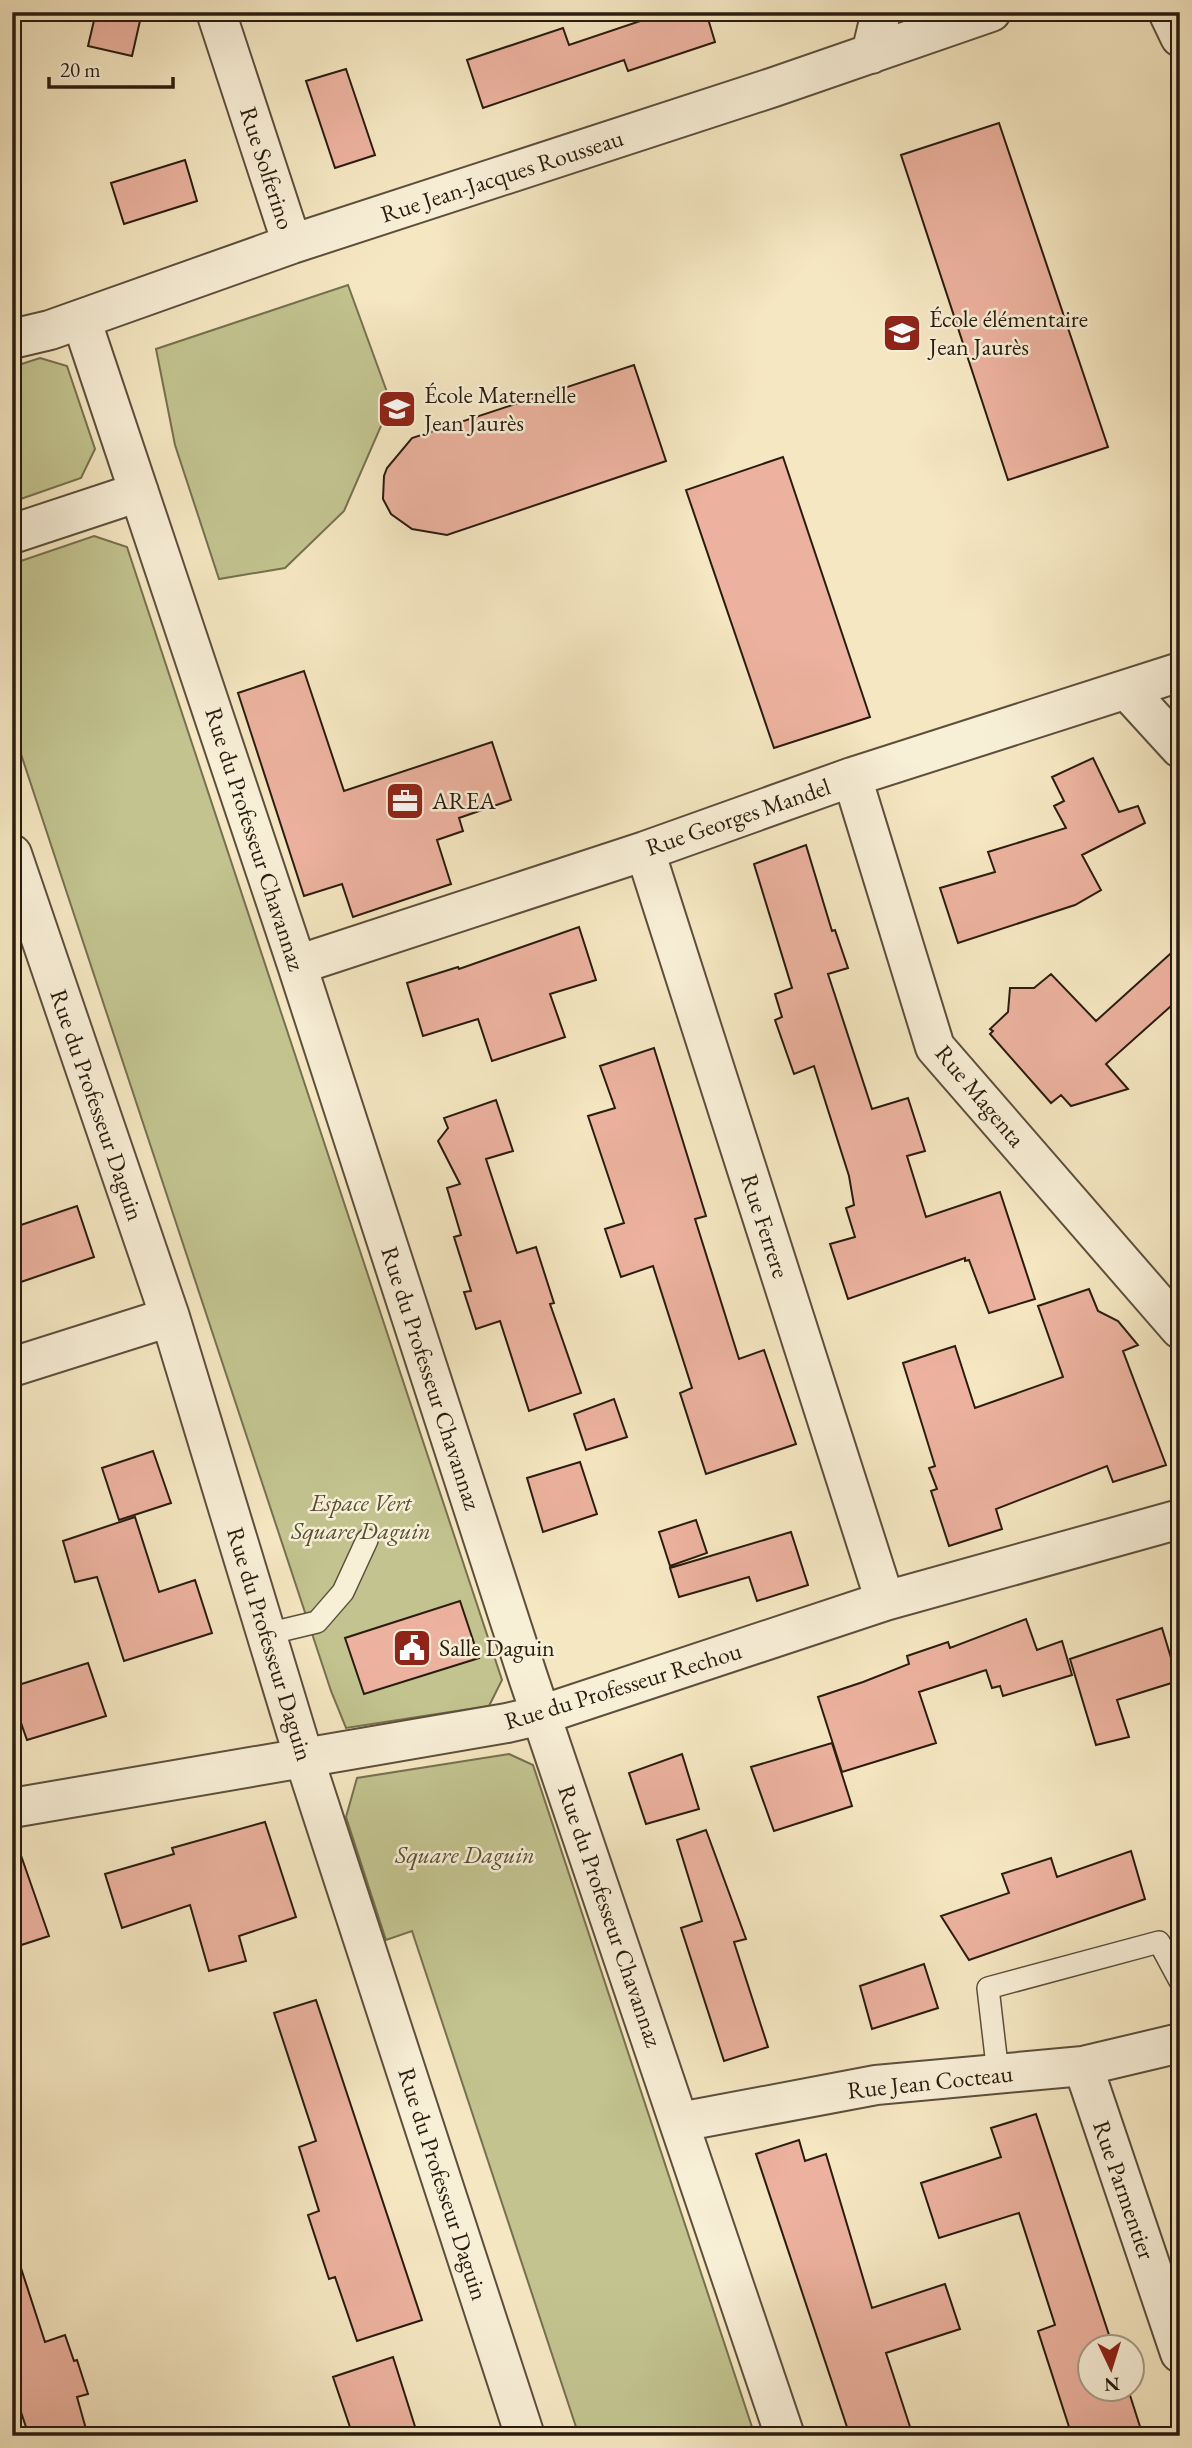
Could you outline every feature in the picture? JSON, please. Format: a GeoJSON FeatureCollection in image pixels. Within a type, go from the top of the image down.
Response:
{"type":"FeatureCollection","features":[{"type":"Feature","properties":{"kind":"street","name":"Rue Solferino"},"geometry":{"type":"LineString","coordinates":[[216,12],[292,244]]}},
{"type":"Feature","properties":{"kind":"street"},"geometry":{"type":"LineString","coordinates":[[871,54],[881,12]]}},
{"type":"Feature","properties":{"kind":"street","name":"Rue Jean-Jacques Rousseau"},"geometry":{"type":"LineString","coordinates":[[12,339],[81,319],[292,244],[991,12]]}},
{"type":"Feature","properties":{"kind":"street"},"geometry":{"type":"LineString","coordinates":[[1168,12],[1180,37]]}},
{"type":"Feature","properties":{"kind":"street","name":"Rue du Professeur Chavannaz"},"geometry":{"type":"LineString","coordinates":[[81,319],[297,965],[541,1715],[785,2436]]}},
{"type":"Feature","properties":{"kind":"street"},"geometry":{"type":"LineString","coordinates":[[12,534],[139,492]]}},
{"type":"Feature","properties":{"kind":"street","name":"Rue Georges Mandel"},"geometry":{"type":"LineString","coordinates":[[297,965],[645,850],[852,777],[1180,672]]}},
{"type":"Feature","properties":{"kind":"street"},"geometry":{"type":"LineString","coordinates":[[1127,690],[1180,748]]}},
{"type":"Feature","properties":{"kind":"street","name":"Rue Magenta"},"geometry":{"type":"LineString","coordinates":[[852,777],[935,1046],[1180,1329]]}},
{"type":"Feature","properties":{"kind":"street","name":"Rue Ferrere"},"geometry":{"type":"LineString","coordinates":[[645,850],[885,1601]]}},
{"type":"Feature","properties":{"kind":"street","name":"Rue du Professeur Daguin"},"geometry":{"type":"LineString","coordinates":[[12,854],[26,945],[170,1317],[304,1758],[525,2436]]}},
{"type":"Feature","properties":{"kind":"street"},"geometry":{"type":"LineString","coordinates":[[12,1367],[170,1317]]}},
{"type":"Feature","properties":{"kind":"street","name":"Rue du Professeur Rechou"},"geometry":{"type":"LineString","coordinates":[[12,1808],[541,1715],[885,1601],[1180,1519]]}},
{"type":"Feature","properties":{"kind":"street","name":"Rue Jean Cocteau"},"geometry":{"type":"LineString","coordinates":[[680,2122],[876,2085],[1083,2066],[1180,2043]]}},
{"type":"Feature","properties":{"kind":"street","name":"Rue Parmentier"},"geometry":{"type":"LineString","coordinates":[[1083,2066],[1180,2353]]}},
{"type":"Feature","properties":{"kind":"lane"},"geometry":{"type":"LineString","coordinates":[[267,1634],[317,1622],[344,1592],[367,1540]]}},
{"type":"Feature","properties":{"kind":"lane"},"geometry":{"type":"LineString","coordinates":[[998,2074],[988,1988],[1159,1942],[1180,1981]]}},
{"type":"Feature","properties":{"kind":"green space"},"geometry":{"type":"Polygon","coordinates":[[[348,285],[391,403],[344,511],[285,568],[219,579],[175,445],[156,349],[348,285]]]}},
{"type":"Feature","properties":{"kind":"green space"},"geometry":{"type":"Polygon","coordinates":[[[40,358],[67,366],[95,449],[81,478],[12,502],[12,367],[40,358]]]}},
{"type":"Feature","properties":{"kind":"green space","name":"Espace Vert Square Daguin"},"geometry":{"type":"Polygon","coordinates":[[[94,536],[127,547],[502,1680],[489,1706],[346,1728],[331,1691],[12,727],[12,564],[94,536]]]}},
{"type":"Feature","properties":{"kind":"green space","name":"Square Daguin"},"geometry":{"type":"Polygon","coordinates":[[[509,1754],[533,1765],[755,2436],[579,2436],[412,1931],[386,1940],[346,1817],[357,1778],[509,1754]]]}},
{"type":"Feature","properties":{"kind":"building"},"geometry":{"type":"Polygon","coordinates":[[[96,12],[142,12],[132,56],[88,46],[96,12]]]}},
{"type":"Feature","properties":{"kind":"building"},"geometry":{"type":"Polygon","coordinates":[[[667,12],[706,12],[715,42],[628,71],[624,60],[483,108],[467,60],[563,28],[569,45],[667,12]]]}},
{"type":"Feature","properties":{"kind":"building"},"geometry":{"type":"Polygon","coordinates":[[[346,69],[375,155],[335,168],[306,81],[346,69]]]}},
{"type":"Feature","properties":{"kind":"building"},"geometry":{"type":"Polygon","coordinates":[[[999,123],[1108,447],[1008,480],[901,155],[999,123]]]}},
{"type":"Feature","properties":{"kind":"building"},"geometry":{"type":"Polygon","coordinates":[[[185,160],[197,201],[124,224],[111,183],[185,160]]]}},
{"type":"Feature","properties":{"kind":"building"},"geometry":{"type":"Polygon","coordinates":[[[634,365],[666,461],[447,535],[412,529],[391,514],[383,499],[384,476],[387,468],[412,438],[634,365]]]}},
{"type":"Feature","properties":{"kind":"building"},"geometry":{"type":"Polygon","coordinates":[[[783,457],[870,717],[774,748],[686,490],[783,457]]]}},
{"type":"Feature","properties":{"kind":"building"},"geometry":{"type":"Polygon","coordinates":[[[304,671],[344,791],[492,742],[511,800],[459,818],[463,831],[437,840],[451,884],[353,917],[342,884],[304,896],[238,693],[304,671]]]}},
{"type":"Feature","properties":{"kind":"building"},"geometry":{"type":"Polygon","coordinates":[[[1093,758],[1119,812],[1138,806],[1145,823],[1082,855],[1101,890],[1075,905],[958,943],[940,888],[995,872],[988,852],[1066,828],[1054,806],[1064,801],[1052,777],[1093,758]]]}},
{"type":"Feature","properties":{"kind":"building"},"geometry":{"type":"Polygon","coordinates":[[[806,845],[832,931],[835,930],[848,968],[828,974],[872,1109],[908,1098],[925,1151],[907,1156],[926,1217],[1000,1192],[1035,1299],[989,1313],[969,1260],[965,1261],[965,1258],[848,1299],[830,1244],[855,1237],[846,1208],[854,1205],[849,1176],[814,1066],[794,1074],[775,1020],[782,1017],[775,994],[792,988],[754,864],[806,845]]]}},
{"type":"Feature","properties":{"kind":"building"},"geometry":{"type":"Polygon","coordinates":[[[579,927],[596,980],[550,994],[565,1037],[492,1061],[478,1019],[423,1036],[407,983],[458,967],[459,969],[579,927]]]}},
{"type":"Feature","properties":{"kind":"building"},"geometry":{"type":"Polygon","coordinates":[[[1180,945],[1180,998],[1106,1064],[1128,1089],[1071,1106],[1061,1095],[1051,1103],[990,1034],[993,1031],[990,1029],[1008,1012],[1010,988],[1034,988],[1051,974],[1096,1021],[1180,945]]]}},
{"type":"Feature","properties":{"kind":"building"},"geometry":{"type":"Polygon","coordinates":[[[654,1048],[706,1216],[695,1219],[739,1359],[764,1350],[796,1444],[706,1474],[680,1393],[692,1388],[653,1266],[621,1277],[605,1229],[624,1223],[588,1116],[615,1108],[600,1066],[654,1048]]]}},
{"type":"Feature","properties":{"kind":"building"},"geometry":{"type":"Polygon","coordinates":[[[496,1100],[513,1151],[486,1159],[517,1253],[536,1247],[554,1303],[550,1304],[581,1393],[529,1411],[500,1321],[476,1329],[464,1292],[471,1291],[454,1237],[461,1235],[447,1188],[460,1184],[438,1141],[448,1128],[444,1118],[496,1100]]]}},
{"type":"Feature","properties":{"kind":"building"},"geometry":{"type":"Polygon","coordinates":[[[77,1206],[94,1257],[12,1285],[12,1228],[77,1206]]]}},
{"type":"Feature","properties":{"kind":"building"},"geometry":{"type":"Polygon","coordinates":[[[1089,1289],[1098,1311],[1118,1321],[1138,1345],[1123,1351],[1166,1465],[1113,1482],[1107,1466],[996,1509],[1002,1529],[949,1546],[931,1491],[937,1489],[929,1468],[935,1466],[903,1363],[955,1346],[975,1408],[1063,1377],[1038,1306],[1089,1289]]]}},
{"type":"Feature","properties":{"kind":"building"},"geometry":{"type":"Polygon","coordinates":[[[614,1399],[627,1437],[586,1450],[574,1414],[614,1399]]]}},
{"type":"Feature","properties":{"kind":"building"},"geometry":{"type":"Polygon","coordinates":[[[153,1451],[171,1503],[119,1520],[102,1468],[153,1451]]]}},
{"type":"Feature","properties":{"kind":"building"},"geometry":{"type":"Polygon","coordinates":[[[580,1462],[597,1514],[543,1532],[527,1478],[580,1462]]]}},
{"type":"Feature","properties":{"kind":"building"},"geometry":{"type":"Polygon","coordinates":[[[135,1517],[159,1592],[195,1580],[212,1633],[124,1661],[97,1577],[75,1582],[63,1541],[135,1517]]]}},
{"type":"Feature","properties":{"kind":"building"},"geometry":{"type":"Polygon","coordinates":[[[696,1520],[707,1553],[670,1566],[659,1532],[696,1520]]]}},
{"type":"Feature","properties":{"kind":"building"},"geometry":{"type":"Polygon","coordinates":[[[791,1532],[808,1585],[757,1601],[749,1577],[679,1597],[670,1568],[791,1532]]]}},
{"type":"Feature","properties":{"kind":"building","name":"Salle Daguin"},"geometry":{"type":"Polygon","coordinates":[[[460,1601],[479,1658],[364,1694],[345,1638],[460,1601]]]}},
{"type":"Feature","properties":{"kind":"building"},"geometry":{"type":"Polygon","coordinates":[[[1026,1619],[1037,1650],[1062,1641],[1072,1675],[1003,1696],[1000,1686],[992,1688],[986,1670],[919,1692],[936,1743],[842,1772],[818,1697],[909,1664],[907,1656],[948,1642],[950,1648],[1026,1619]]]}},
{"type":"Feature","properties":{"kind":"building"},"geometry":{"type":"Polygon","coordinates":[[[1162,1628],[1178,1681],[1117,1700],[1129,1737],[1096,1745],[1070,1659],[1162,1628]]]}},
{"type":"Feature","properties":{"kind":"building"},"geometry":{"type":"Polygon","coordinates":[[[88,1663],[106,1716],[27,1740],[12,1697],[12,1687],[88,1663]]]}},
{"type":"Feature","properties":{"kind":"building"},"geometry":{"type":"Polygon","coordinates":[[[832,1743],[852,1806],[774,1831],[751,1767],[832,1743]]]}},
{"type":"Feature","properties":{"kind":"building"},"geometry":{"type":"Polygon","coordinates":[[[682,1754],[699,1809],[646,1824],[629,1773],[682,1754]]]}},
{"type":"Feature","properties":{"kind":"building"},"geometry":{"type":"Polygon","coordinates":[[[265,1822],[296,1917],[239,1936],[246,1961],[209,1971],[190,1905],[122,1928],[105,1874],[174,1854],[172,1848],[265,1822]]]}},
{"type":"Feature","properties":{"kind":"building"},"geometry":{"type":"Polygon","coordinates":[[[706,1830],[746,1939],[734,1942],[768,2047],[724,2061],[681,1928],[702,1921],[677,1840],[706,1830]]]}},
{"type":"Feature","properties":{"kind":"building"},"geometry":{"type":"Polygon","coordinates":[[[17,1844],[49,1936],[12,1948],[12,1845],[17,1844]]]}},
{"type":"Feature","properties":{"kind":"building"},"geometry":{"type":"Polygon","coordinates":[[[1131,1851],[1145,1899],[969,1960],[941,1916],[1009,1893],[1002,1874],[1051,1858],[1057,1877],[1131,1851]]]}},
{"type":"Feature","properties":{"kind":"building"},"geometry":{"type":"Polygon","coordinates":[[[924,1964],[938,2008],[872,2029],[860,1986],[924,1964]]]}},
{"type":"Feature","properties":{"kind":"building"},"geometry":{"type":"Polygon","coordinates":[[[316,2000],[422,2320],[357,2341],[335,2277],[329,2279],[308,2215],[319,2211],[299,2147],[316,2141],[274,2013],[316,2000]]]}},
{"type":"Feature","properties":{"kind":"building"},"geometry":{"type":"Polygon","coordinates":[[[1036,2114],[1108,2332],[1076,2332],[1076,2402],[1132,2402],[1143,2436],[1072,2436],[1038,2331],[1055,2325],[1019,2213],[939,2238],[921,2183],[1001,2157],[991,2128],[1036,2114]]]}},
{"type":"Feature","properties":{"kind":"building"},"geometry":{"type":"Polygon","coordinates":[[[799,2140],[805,2161],[826,2154],[872,2308],[945,2284],[960,2329],[886,2353],[913,2436],[850,2436],[756,2154],[799,2140]]]}},
{"type":"Feature","properties":{"kind":"building"},"geometry":{"type":"Polygon","coordinates":[[[19,2262],[45,2342],[65,2335],[74,2361],[77,2360],[88,2394],[77,2397],[86,2429],[66,2436],[29,2436],[12,2385],[12,2263],[19,2262]]]}},
{"type":"Feature","properties":{"kind":"building"},"geometry":{"type":"Polygon","coordinates":[[[393,2357],[418,2436],[353,2436],[333,2377],[393,2357]]]}},
{"type":"Feature","properties":{"kind":"place","name":"École élémentaire Jean Jaurès"},"geometry":{"type":"Point","coordinates":[902,333]}},
{"type":"Feature","properties":{"kind":"place","name":"École Maternelle Jean Jaurès"},"geometry":{"type":"Point","coordinates":[397,409]}},
{"type":"Feature","properties":{"kind":"place","name":"AREA"},"geometry":{"type":"Point","coordinates":[405,801]}},
{"type":"Feature","properties":{"kind":"place","name":"Salle Daguin"},"geometry":{"type":"Point","coordinates":[412,1648]}}]}
